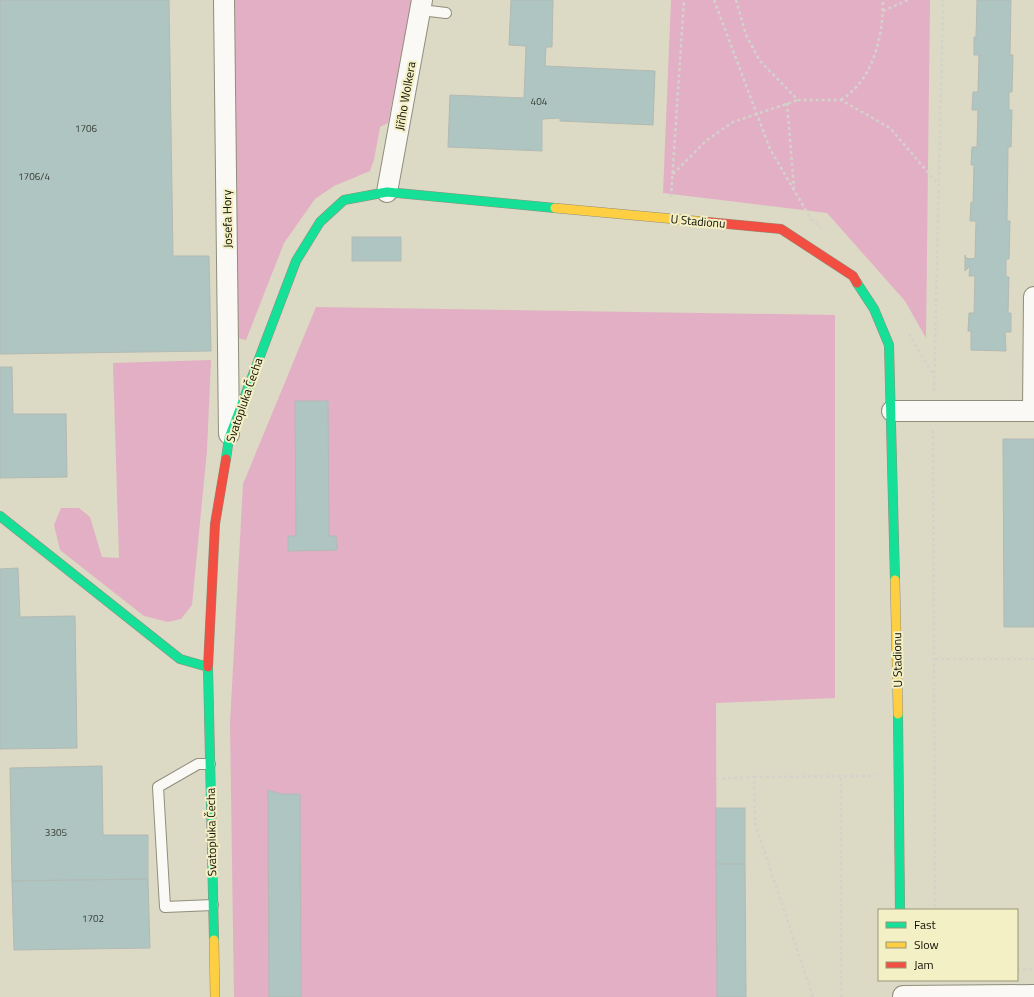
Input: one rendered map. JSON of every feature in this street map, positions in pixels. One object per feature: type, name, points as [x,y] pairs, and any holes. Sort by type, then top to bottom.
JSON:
[{"type":"street","name":"Josefa Hory","points":[[224,0],[229,438]]},
{"type":"street","name":"Jiřího Wolkera","points":[[387,192],[421,5]]},
{"type":"street","name":"Svatopluka Čecha","points":[[215,997],[208,667],[215,524],[229,438],[296,262],[320,222],[344,200],[387,192]]},
{"type":"street","name":"U Stadionu","points":[[387,192],[782,229],[853,276],[874,309],[888,345],[892,410],[898,725],[896,775],[900,909]]},
{"type":"street","points":[[892,410],[933,412],[1033,411],[1034,296]]},
{"type":"street","points":[[0,516],[180,659],[208,667]]},
{"type":"street","points":[[902,991],[1034,995]]},
{"type":"lane","points":[[421,5],[446,12]]},
{"type":"lane","points":[[210,764],[198,764],[158,787],[165,907],[213,905]]},
{"type":"path","points":[[670,219],[684,0]]},
{"type":"path","points":[[714,0],[770,148],[811,219],[827,232]]},
{"type":"path","points":[[736,0],[746,35],[760,61],[798,100]]},
{"type":"path","points":[[841,100],[853,92],[866,74],[881,37],[883,0]]},
{"type":"path","points":[[883,11],[908,0]]},
{"type":"path","points":[[935,909],[933,412],[943,0]]},
{"type":"path","points":[[673,174],[707,140],[733,122],[798,100],[841,100],[890,128],[939,185]]},
{"type":"path","points":[[787,103],[794,190]]},
{"type":"path","points":[[907,330],[934,377]]},
{"type":"path","points":[[935,659],[1034,659]]},
{"type":"path","points":[[716,779],[896,775]]},
{"type":"path","points":[[841,776],[841,997]]},
{"type":"path","points":[[754,777],[755,823],[813,997]]},
{"type":"path","points":[[1018,970],[1034,970]]},
{"type":"shaded area","points":[[234,0],[412,0],[388,123],[380,127],[374,160],[370,171],[334,186],[315,199],[284,243],[246,340],[238,338]]},
{"type":"shaded area","points":[[671,0],[930,0],[926,338],[905,301],[827,213],[663,193]]},
{"type":"shaded area","points":[[316,307],[835,315],[835,698],[716,703],[717,997],[234,997],[230,723],[243,484]]},
{"type":"shaded area","points":[[211,360],[207,450],[192,605],[181,619],[168,622],[144,616],[60,550],[54,525],[61,508],[79,508],[90,517],[102,557],[119,558],[113,363]]},
{"type":"building","points":[[0,0],[169,0],[173,256],[209,256],[211,351],[0,354]]},
{"type":"building","points":[[511,0],[553,0],[552,47],[546,47],[545,66],[655,71],[653,125],[560,121],[560,118],[542,119],[542,151],[448,147],[450,95],[524,98],[526,46],[509,45]]},
{"type":"building","points":[[977,0],[1011,0],[1010,55],[1013,55],[1012,92],[1009,92],[1009,110],[1012,110],[1011,147],[1008,147],[1007,221],[1010,221],[1009,259],[1006,259],[1006,277],[1009,277],[1008,313],[1011,313],[1011,332],[1005,332],[1006,351],[971,350],[971,331],[968,331],[969,313],[974,313],[975,276],[969,276],[970,266],[965,271],[965,255],[966,258],[975,258],[976,221],[970,221],[971,202],[973,203],[974,165],[971,165],[972,147],[977,147],[978,110],[972,110],[973,92],[978,92],[979,55],[974,55]]},
{"type":"building","points":[[352,237],[401,237],[401,261],[352,261]]},
{"type":"building","points":[[0,367],[12,367],[13,414],[66,414],[67,477],[0,478]]},
{"type":"building","points":[[295,401],[328,401],[329,536],[336,536],[337,550],[288,551],[288,536],[296,536]]},
{"type":"building","points":[[1003,439],[1034,439],[1034,627],[1004,627]]},
{"type":"building","points":[[18,568],[20,617],[75,616],[77,748],[0,749],[0,569]]},
{"type":"building","points":[[102,766],[103,835],[148,835],[148,879],[12,881],[10,768]]},
{"type":"building","points":[[268,790],[281,794],[300,794],[301,997],[269,997]]},
{"type":"building","points":[[716,808],[745,808],[745,864],[716,864]]},
{"type":"building","points":[[716,864],[745,864],[746,997],[717,997]]},
{"type":"building","points":[[148,879],[150,948],[14,950],[12,881]]},
{"type":"traffic: fast","points":[[226,459],[229,438],[296,261],[320,222],[344,200],[387,192],[555,208]]},
{"type":"traffic: fast","points":[[857,283],[874,309],[889,345],[895,580]]},
{"type":"traffic: fast","points":[[0,516],[180,659],[208,667],[214,940]]},
{"type":"traffic: fast","points":[[898,714],[900,909]]},
{"type":"traffic: slow","points":[[555,208],[707,222]]},
{"type":"traffic: slow","points":[[895,580],[898,714]]},
{"type":"traffic: slow","points":[[214,940],[215,997]]},
{"type":"traffic: jam","points":[[707,222],[781,229],[853,276],[857,283]]},
{"type":"traffic: jam","points":[[208,667],[215,524],[226,459]]}]
